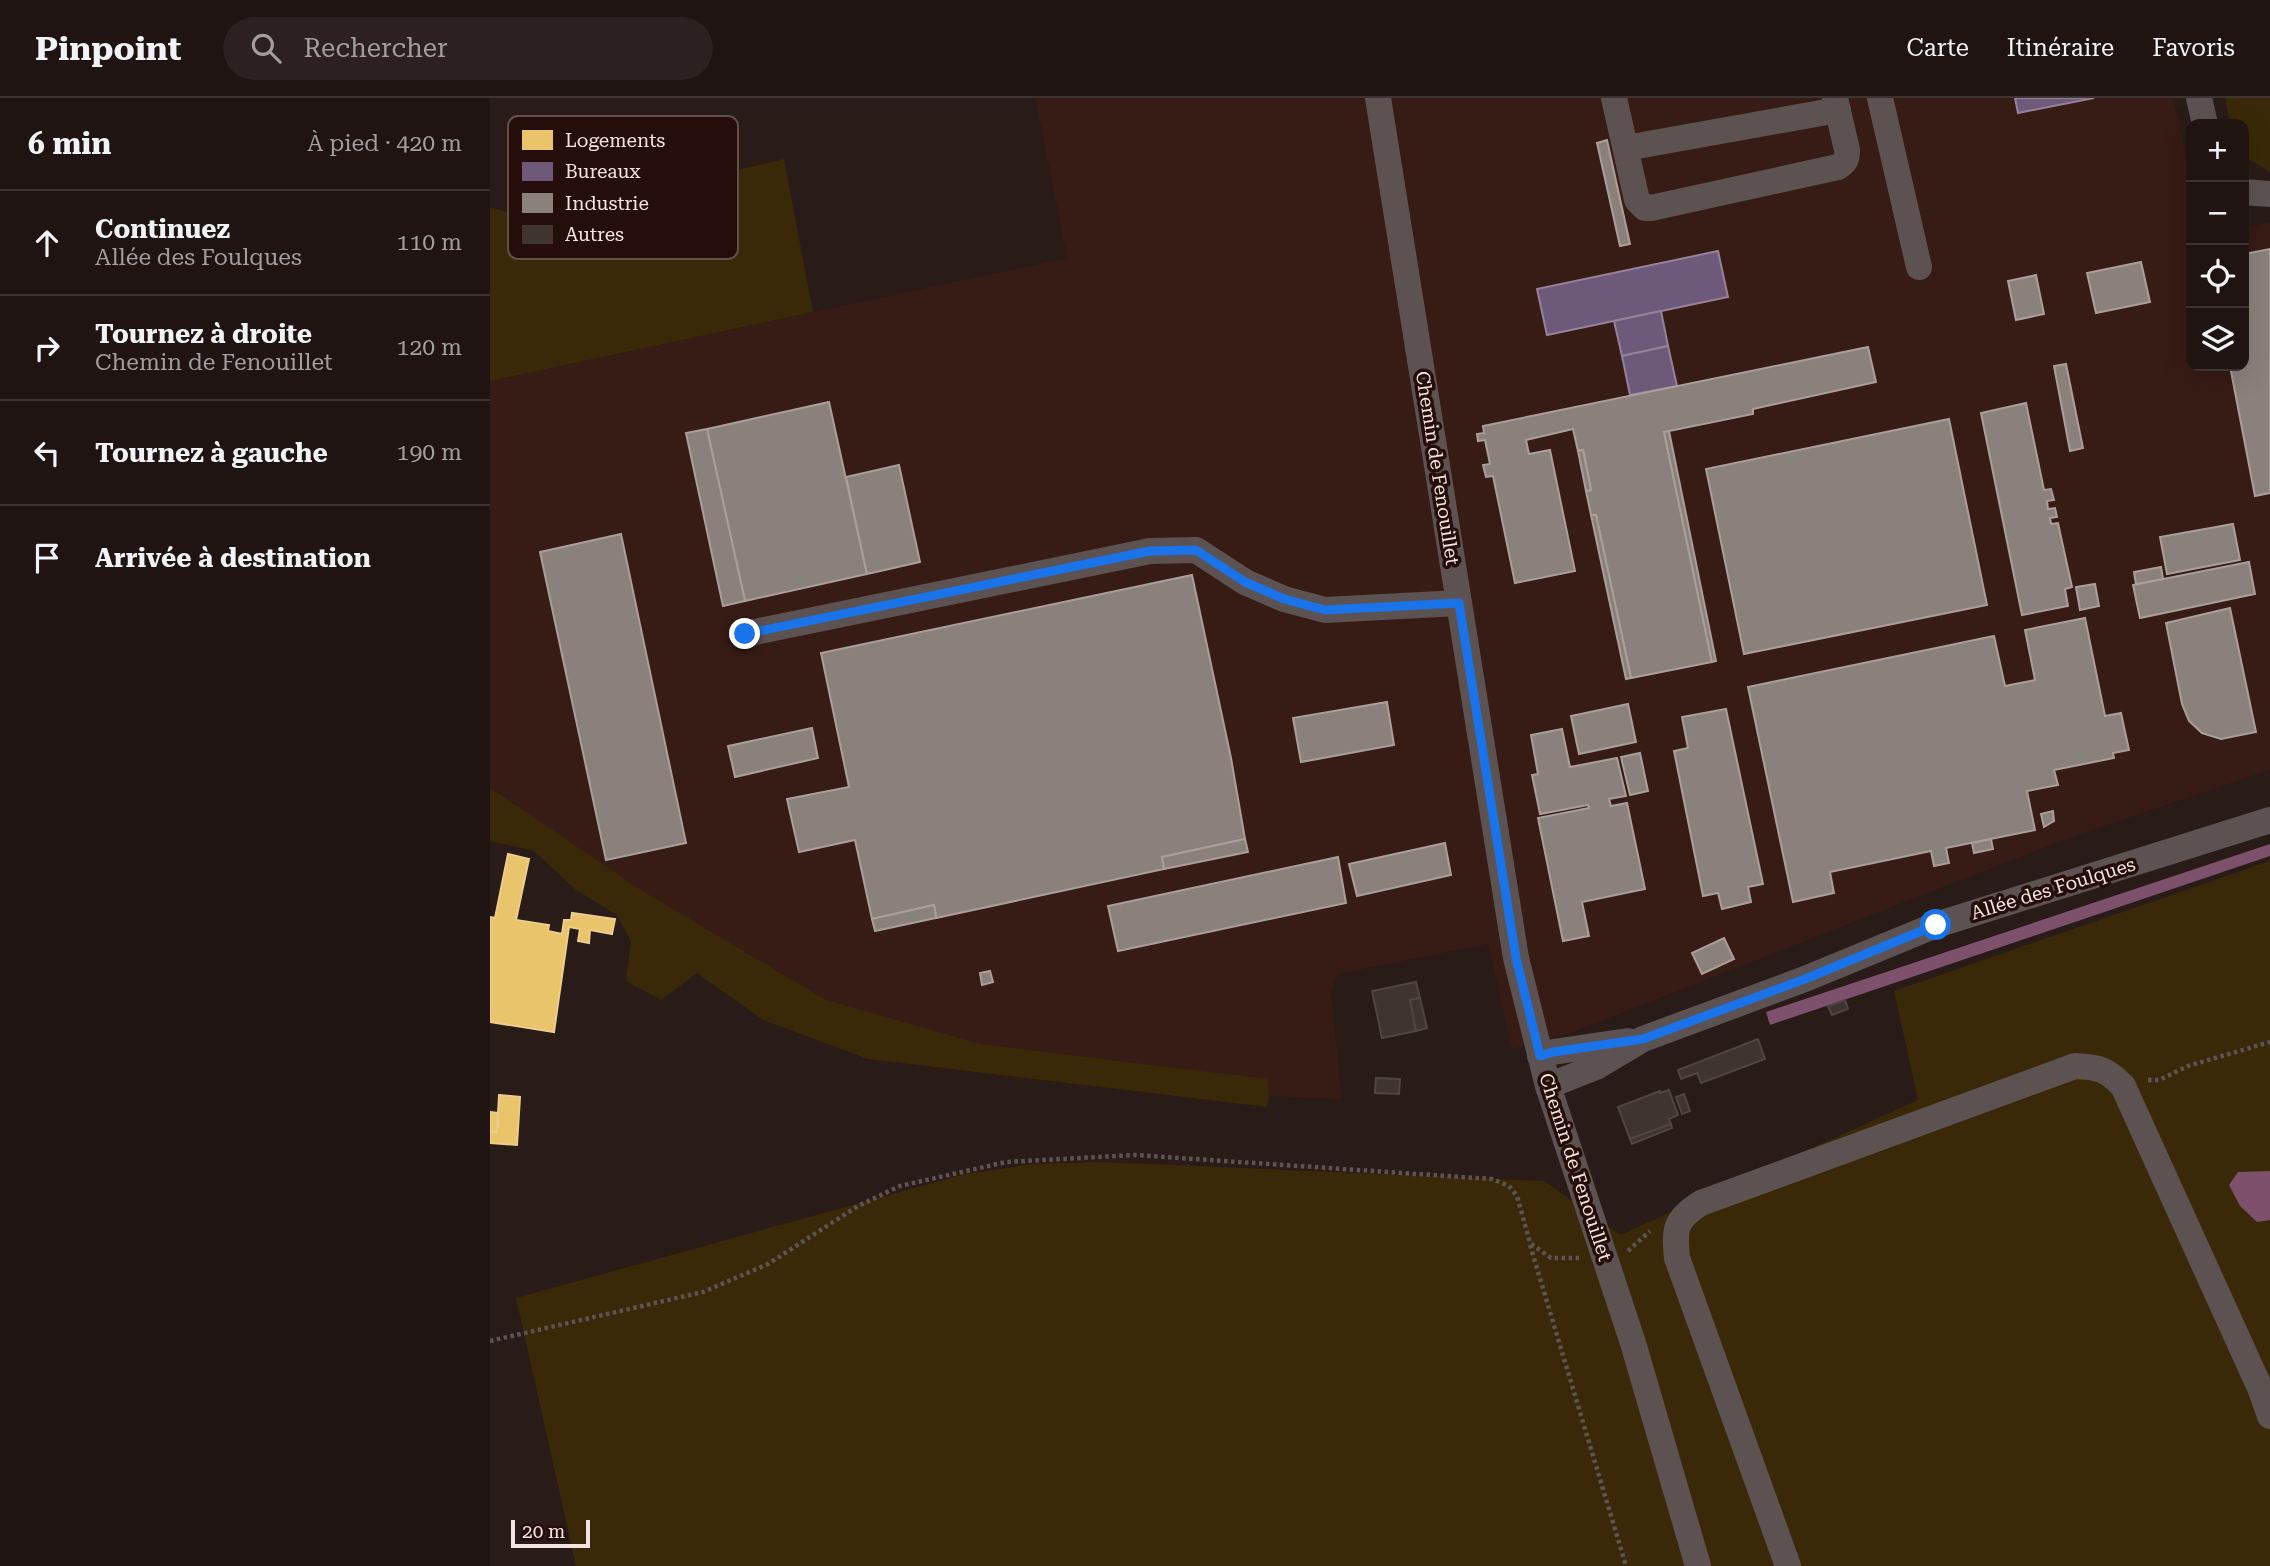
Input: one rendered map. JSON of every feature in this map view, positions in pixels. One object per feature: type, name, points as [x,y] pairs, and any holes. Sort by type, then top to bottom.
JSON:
[{"type":"street","name":"Chemin de Fenouillet","points":[[1378,98],[1516,958],[1548,1086],[1633,1343],[1698,1566]]},
{"type":"street","points":[[1614,98],[1637,200],[1645,208],[1838,167],[1847,158],[1836,104],[1626,148]]},
{"type":"street","points":[[1880,98],[1919,267]]},
{"type":"street","points":[[2199,98],[2204,119]]},
{"type":"street","points":[[2249,192],[2270,194]]},
{"type":"street","points":[[745,634],[1150,551],[1196,550],[1245,582],[1284,599],[1325,610],[1459,603]]},
{"type":"street","name":"Allée des Foulques","points":[[1548,1086],[1596,1067],[1643,1039],[1805,979],[1936,925],[2270,820]]},
{"type":"street","name":"Allée des Foulques","points":[[1540,1056],[1643,1039]]},
{"type":"street","points":[[1788,1566],[1678,1258],[1675,1234],[1685,1213],[1701,1203],[2075,1066],[2094,1066],[2109,1073],[2123,1087],[2260,1388],[2270,1416]]},
{"type":"path","points":[[490,1341],[704,1292],[768,1264],[858,1206],[900,1186],[1006,1162],[1135,1155],[1492,1179],[1509,1186],[1517,1196],[1626,1566]]},
{"type":"path","points":[[1530,1243],[1552,1258],[1587,1260]]},
{"type":"shaded area","points":[[1035,98],[2173,98],[2186,155],[2186,371],[2249,371],[2249,227],[2270,222],[2270,770],[2066,839],[1573,1032],[1512,1049],[1488,944],[1338,974],[1331,994],[1342,1099],[1196,1093],[826,1037],[490,814],[490,381],[1067,258]]},
{"type":"shaded area","points":[[2225,98],[2270,98],[2270,172],[2249,159],[2249,119],[2229,119]]},
{"type":"shaded area","points":[[784,159],[813,312],[490,381],[490,207],[508,213],[508,259],[738,259],[738,170]]},
{"type":"shaded area","points":[[490,788],[641,890],[826,1000],[980,1044],[1267,1079],[1267,1107],[868,1059],[763,1020],[697,973],[661,1000],[626,981],[631,942],[617,915],[576,890],[534,851],[490,841]]},
{"type":"shaded area","points":[[2270,844],[2270,856],[1770,1025],[1766,1012]]},
{"type":"shaded area","points":[[2270,861],[2270,1566],[576,1566],[516,1298],[965,1174],[1034,1164],[1105,1162],[1544,1181],[1620,1235],[1918,1100],[1894,991]]},
{"type":"shaded area","points":[[2270,1171],[2270,1220],[2257,1222],[2240,1206],[2229,1185],[2238,1172]]},
{"type":"building: Logements","points":[[508,854],[529,859],[516,920],[549,925],[548,931],[562,934],[564,920],[571,920],[572,913],[615,919],[612,934],[590,930],[589,943],[578,941],[580,929],[569,927],[554,1032],[490,1022],[490,917],[495,918]]},
{"type":"building: Logements","points":[[499,1095],[520,1097],[517,1145],[490,1143],[490,1131],[497,1132]]},
{"type":"building: Logements","points":[[490,1112],[498,1113],[497,1132],[490,1131]]},
{"type":"building: Bureaux","points":[[2015,98],[2094,98],[2018,113]]},
{"type":"building: Bureaux","points":[[1718,251],[1728,297],[1547,335],[1537,289]]},
{"type":"building: Bureaux","points":[[1661,311],[1668,346],[1622,356],[1614,321]]},
{"type":"building: Bureaux","points":[[1668,346],[1677,386],[1630,395],[1622,356]]},
{"type":"building: Industrie","points":[[1607,140],[1630,244],[1620,246],[1597,143]]},
{"type":"building: Industrie","points":[[2270,249],[2270,493],[2255,496],[2231,371],[2249,371],[2249,253]]},
{"type":"building: Industrie","points":[[2141,262],[2150,302],[2096,313],[2087,273]]},
{"type":"building: Industrie","points":[[2036,275],[2044,314],[2016,320],[2008,281]]},
{"type":"building: Industrie","points":[[1868,347],[1876,382],[1753,409],[1753,414],[1664,432],[1712,662],[1631,678],[1596,515],[1591,515],[1586,491],[1591,490],[1583,450],[1578,451],[1573,429],[1526,440],[1529,454],[1550,450],[1575,571],[1515,583],[1493,476],[1486,477],[1483,465],[1490,464],[1485,440],[1478,441],[1477,434],[1484,433],[1483,426]]},
{"type":"building: Industrie","points":[[2066,364],[2083,448],[2070,451],[2054,366]]},
{"type":"building: Industrie","points":[[829,402],[867,574],[745,601],[707,429]]},
{"type":"building: Industrie","points":[[2026,403],[2044,490],[2051,489],[2054,500],[2047,501],[2048,509],[2055,508],[2057,517],[2050,518],[2051,524],[2058,523],[2072,587],[2065,589],[2068,606],[2022,615],[1981,413]]},
{"type":"building: Industrie","points":[[1949,419],[1987,605],[1744,654],[1706,469]]},
{"type":"building: Industrie","points":[[707,429],[745,601],[723,606],[686,433]]},
{"type":"building: Industrie","points":[[1669,431],[1716,661],[1712,662],[1664,432]]},
{"type":"building: Industrie","points":[[1583,450],[1591,490],[1586,491],[1578,451]]},
{"type":"building: Industrie","points":[[899,465],[920,562],[867,574],[846,477]]},
{"type":"building: Industrie","points":[[1591,515],[1596,515],[1631,678],[1626,679]]},
{"type":"building: Industrie","points":[[2233,524],[2240,560],[2167,574],[2160,537]]},
{"type":"building: Industrie","points":[[621,534],[686,843],[606,860],[540,552]]},
{"type":"building: Industrie","points":[[2249,562],[2255,594],[2140,618],[2133,585]]},
{"type":"building: Industrie","points":[[2161,567],[2163,579],[2136,584],[2134,572]]},
{"type":"building: Industrie","points":[[1192,575],[1231,758],[1245,839],[1162,857],[1164,869],[936,918],[934,905],[872,919],[855,840],[799,852],[787,799],[849,787],[821,653]]},
{"type":"building: Industrie","points":[[2095,584],[2099,606],[2080,610],[2076,587]]},
{"type":"building: Industrie","points":[[2230,608],[2256,732],[2221,739],[2202,733],[2189,721],[2182,704],[2166,623]]},
{"type":"building: Industrie","points":[[2085,618],[2105,716],[2121,713],[2129,750],[2113,753],[2114,758],[2054,770],[2058,785],[2027,791],[2035,830],[1946,848],[1949,863],[1934,866],[1931,851],[1830,872],[1834,893],[1793,902],[1748,687],[1994,636],[2005,686],[2035,680],[2025,630]]},
{"type":"building: Industrie","points":[[1387,702],[1394,745],[1301,762],[1293,718]]},
{"type":"building: Industrie","points":[[1628,704],[1636,742],[1579,754],[1571,716]]},
{"type":"building: Industrie","points":[[1726,709],[1763,884],[1748,887],[1751,902],[1722,909],[1718,893],[1703,896],[1674,751],[1688,748],[1682,717]]},
{"type":"building: Industrie","points":[[812,728],[818,758],[735,777],[728,746]]},
{"type":"building: Industrie","points":[[1562,729],[1570,767],[1617,758],[1626,796],[1609,799],[1611,806],[1627,803],[1645,889],[1582,902],[1589,936],[1563,941],[1538,818],[1589,808],[1588,805],[1540,814],[1532,775],[1538,774],[1531,735]]},
{"type":"building: Industrie","points":[[1640,753],[1648,791],[1630,795],[1621,757]]},
{"type":"building: Industrie","points":[[2053,811],[2054,821],[2044,827],[2041,814]]},
{"type":"building: Industrie","points":[[1245,839],[1248,852],[1164,869],[1162,857]]},
{"type":"building: Industrie","points":[[1991,839],[1993,849],[1974,853],[1972,843]]},
{"type":"building: Industrie","points":[[1445,843],[1451,875],[1357,896],[1349,864]]},
{"type":"building: Industrie","points":[[1338,857],[1346,903],[1118,951],[1108,906]]},
{"type":"building: Industrie","points":[[934,905],[936,918],[875,931],[872,919]]},
{"type":"building: Industrie","points":[[1724,938],[1734,959],[1702,974],[1692,953]]},
{"type":"building: Industrie","points":[[990,971],[993,982],[982,985],[980,973]]},
{"type":"building: Autres","points":[[1416,982],[1420,998],[1410,1000],[1416,1031],[1382,1038],[1372,991]]},
{"type":"building: Autres","points":[[1420,998],[1427,1028],[1416,1031],[1410,1000]]},
{"type":"building: Autres","points":[[1845,1000],[1848,1009],[1832,1015],[1828,1006]]},
{"type":"building: Autres","points":[[1758,1039],[1765,1059],[1701,1083],[1697,1073],[1681,1079],[1678,1070]]},
{"type":"building: Autres","points":[[1376,1078],[1400,1079],[1399,1094],[1375,1093]]},
{"type":"building: Autres","points":[[1669,1090],[1678,1115],[1669,1119],[1671,1124],[1630,1139],[1618,1107]]},
{"type":"building: Autres","points":[[1684,1094],[1690,1111],[1682,1114],[1676,1097]]},
{"type":"building: Autres","points":[[1671,1124],[1672,1128],[1632,1144],[1630,1139]]},
{"type":"route","points":[[745,634],[1150,551],[1196,550],[1245,582],[1284,599],[1325,610],[1459,603],[1516,958],[1540,1056],[1643,1039],[1805,979],[1936,925]]}]
